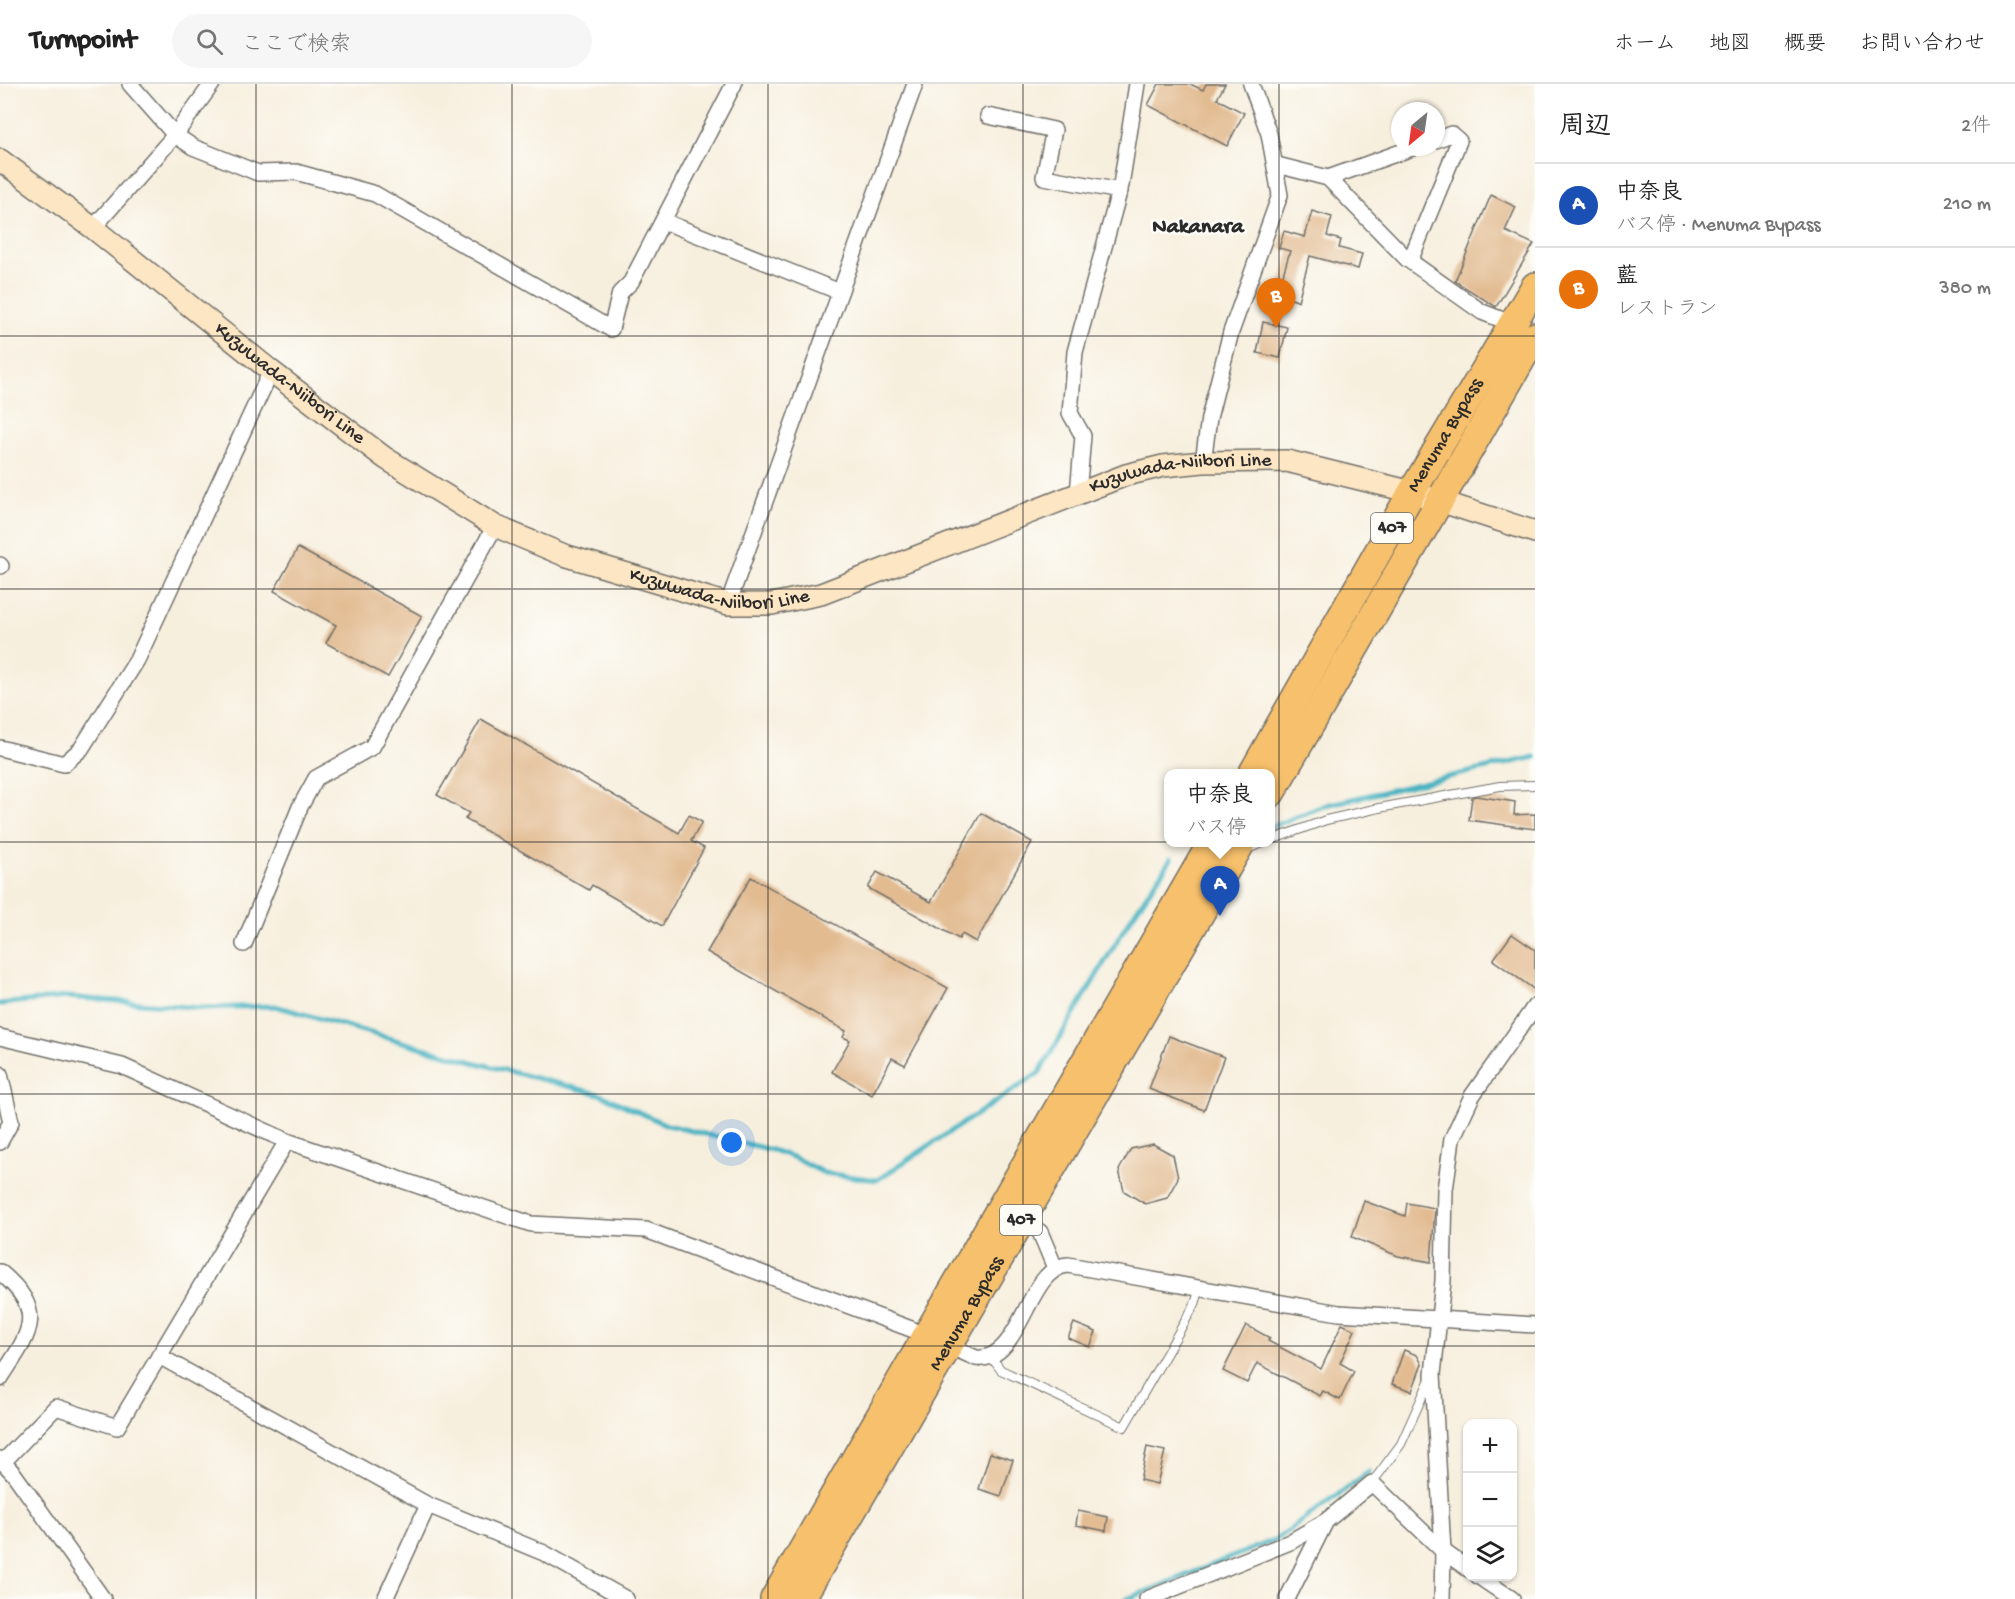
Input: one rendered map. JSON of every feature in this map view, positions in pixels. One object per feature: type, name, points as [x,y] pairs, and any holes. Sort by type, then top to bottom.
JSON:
[{"type":"highway","name":"Menuma Bypass","points":[[1275,786],[1440,503],[1524,330],[1535,286]]},
{"type":"highway","name":"Menuma Bypass","points":[[1255,769],[1412,492],[1524,330]]},
{"type":"highway","name":"Menuma Bypass","points":[[801,1599],[938,1340],[1022,1219],[1229,847]]},
{"type":"highway","name":"Menuma Bypass","points":[[774,1599],[938,1340],[1229,847]]},
{"type":"main road","name":"Kuzuwada-Niibori Line","points":[[0,160],[93,228],[271,371],[385,458],[495,526],[564,555],[728,604],[772,604],[821,594],[1126,475],[1163,466],[1203,462],[1287,461],[1412,492],[1440,503],[1535,532]]},
{"type":"street","points":[[130,84],[175,135],[193,147],[258,173],[296,172],[375,194],[612,329],[620,293],[631,282],[734,84]]},
{"type":"street","points":[[93,228],[175,135],[212,84]]},
{"type":"street","points":[[728,604],[915,84]]},
{"type":"street","points":[[1078,494],[1083,436],[1070,412],[1075,352],[1120,191],[1137,84]]},
{"type":"street","points":[[1203,462],[1209,418],[1231,332],[1280,195],[1277,165],[1251,84]]},
{"type":"street","points":[[988,116],[1054,130],[1044,177],[1120,191]]},
{"type":"street","points":[[1410,261],[1459,141],[1451,134],[1445,136]]},
{"type":"street","points":[[1328,178],[1391,156]]},
{"type":"street","points":[[1277,165],[1328,178],[1410,261],[1482,312],[1524,330]]},
{"type":"street","points":[[663,220],[840,292]]},
{"type":"street","points":[[0,748],[64,764],[81,749],[137,660],[271,371]]},
{"type":"street","points":[[244,944],[300,807],[316,778],[372,747],[495,526]]},
{"type":"street","points":[[1442,1599],[1443,1551],[1433,1374],[1439,1318],[1445,1191],[1452,1139],[1472,1096],[1535,1006]]},
{"type":"street","points":[[0,1037],[122,1066],[287,1141],[531,1224],[646,1230],[938,1340],[976,1358],[991,1357],[1020,1322],[1046,1274],[1068,1264],[1363,1316],[1439,1318],[1535,1325]]},
{"type":"street","points":[[0,1074],[11,1122],[0,1142]]},
{"type":"street","points":[[103,1599],[14,1474],[2,1461],[56,1407],[117,1427],[287,1141]]},
{"type":"street","points":[[1022,1219],[1040,1232],[1055,1268]]},
{"type":"street","points":[[0,1272],[21,1289],[30,1316],[26,1339],[0,1379]]},
{"type":"street","points":[[159,1356],[428,1505],[537,1549],[626,1599]]},
{"type":"street","points":[[1147,1599],[1290,1542],[1326,1521],[1372,1483],[1443,1551],[1463,1566]]},
{"type":"street","points":[[385,1599],[428,1505]]},
{"type":"street","points":[[1287,1599],[1326,1521]]},
{"type":"street","points":[[1485,1581],[1512,1599]]},
{"type":"lane","points":[[1275,839],[1326,820],[1379,808],[1500,786],[1535,784]]},
{"type":"lane","points":[[991,1357],[1001,1370],[1124,1427],[1195,1304],[1200,1288]]},
{"type":"lane","points":[[1372,1483],[1401,1444],[1433,1374]]},
{"type":"building","points":[[1159,84],[1190,84],[1203,90],[1206,84],[1225,84],[1217,99],[1244,113],[1227,146],[1148,105]]},
{"type":"building","points":[[1491,195],[1516,207],[1505,231],[1534,244],[1496,307],[1455,281]]},
{"type":"building","points":[[1312,211],[1332,217],[1327,236],[1341,240],[1339,248],[1362,254],[1358,269],[1310,256],[1298,301],[1277,295],[1290,251],[1279,248],[1284,231],[1305,237]]},
{"type":"building","points":[[1263,322],[1287,327],[1280,358],[1257,353]]},
{"type":"building","points":[[298,548],[422,616],[388,677],[326,643],[336,625],[274,591]]},
{"type":"building","points":[[481,719],[679,833],[689,815],[702,822],[691,841],[704,848],[662,926],[592,885],[589,890],[465,819],[469,813],[437,795]]},
{"type":"building","points":[[1472,797],[1515,802],[1514,815],[1535,814],[1535,829],[1469,820]]},
{"type":"building","points":[[981,813],[1032,842],[976,942],[962,934],[959,939],[868,888],[877,872],[931,902]]},
{"type":"building","points":[[751,877],[948,988],[905,1065],[892,1058],[872,1095],[832,1072],[850,1040],[843,1037],[846,1031],[707,952]]},
{"type":"building","points":[[1512,934],[1535,950],[1535,990],[1493,960]]},
{"type":"building","points":[[1169,1036],[1224,1057],[1204,1110],[1149,1089]]},
{"type":"building","points":[[1153,1144],[1173,1155],[1178,1178],[1167,1198],[1145,1204],[1124,1191],[1119,1170],[1131,1149]]},
{"type":"building","points":[[1364,1201],[1405,1216],[1407,1203],[1435,1208],[1431,1262],[1398,1256],[1352,1237]]},
{"type":"building","points":[[1074,1323],[1096,1332],[1090,1347],[1068,1338]]},
{"type":"building","points":[[1342,1324],[1355,1330],[1340,1363],[1354,1371],[1340,1400],[1323,1391],[1320,1396],[1257,1363],[1247,1383],[1223,1371],[1246,1325],[1270,1338],[1268,1341],[1321,1369]]},
{"type":"building","points":[[1404,1350],[1417,1355],[1422,1364],[1412,1391],[1392,1384]]},
{"type":"building","points":[[1147,1447],[1165,1451],[1157,1484],[1140,1480]]},
{"type":"building","points":[[990,1453],[1013,1460],[1001,1496],[979,1489]]},
{"type":"building","points":[[1078,1511],[1108,1517],[1106,1531],[1076,1525]]},
{"type":"waterway","points":[[1275,825],[1326,805],[1535,757]]},
{"type":"waterway","points":[[0,1004],[67,997],[201,1008],[275,1006],[473,1062],[599,1094],[667,1125],[772,1150],[795,1158],[824,1173],[877,1180],[1039,1073],[1127,924],[1171,859]]},
{"type":"waterway","points":[[1127,1599],[1277,1539],[1369,1472]]},
{"type":"place","name":"藍","points":[[1276,328]]},
{"type":"place","name":"中奈良","points":[[1220,916]]},
{"type":"district","name":"Nakanara","points":[[1198,228]]}]
